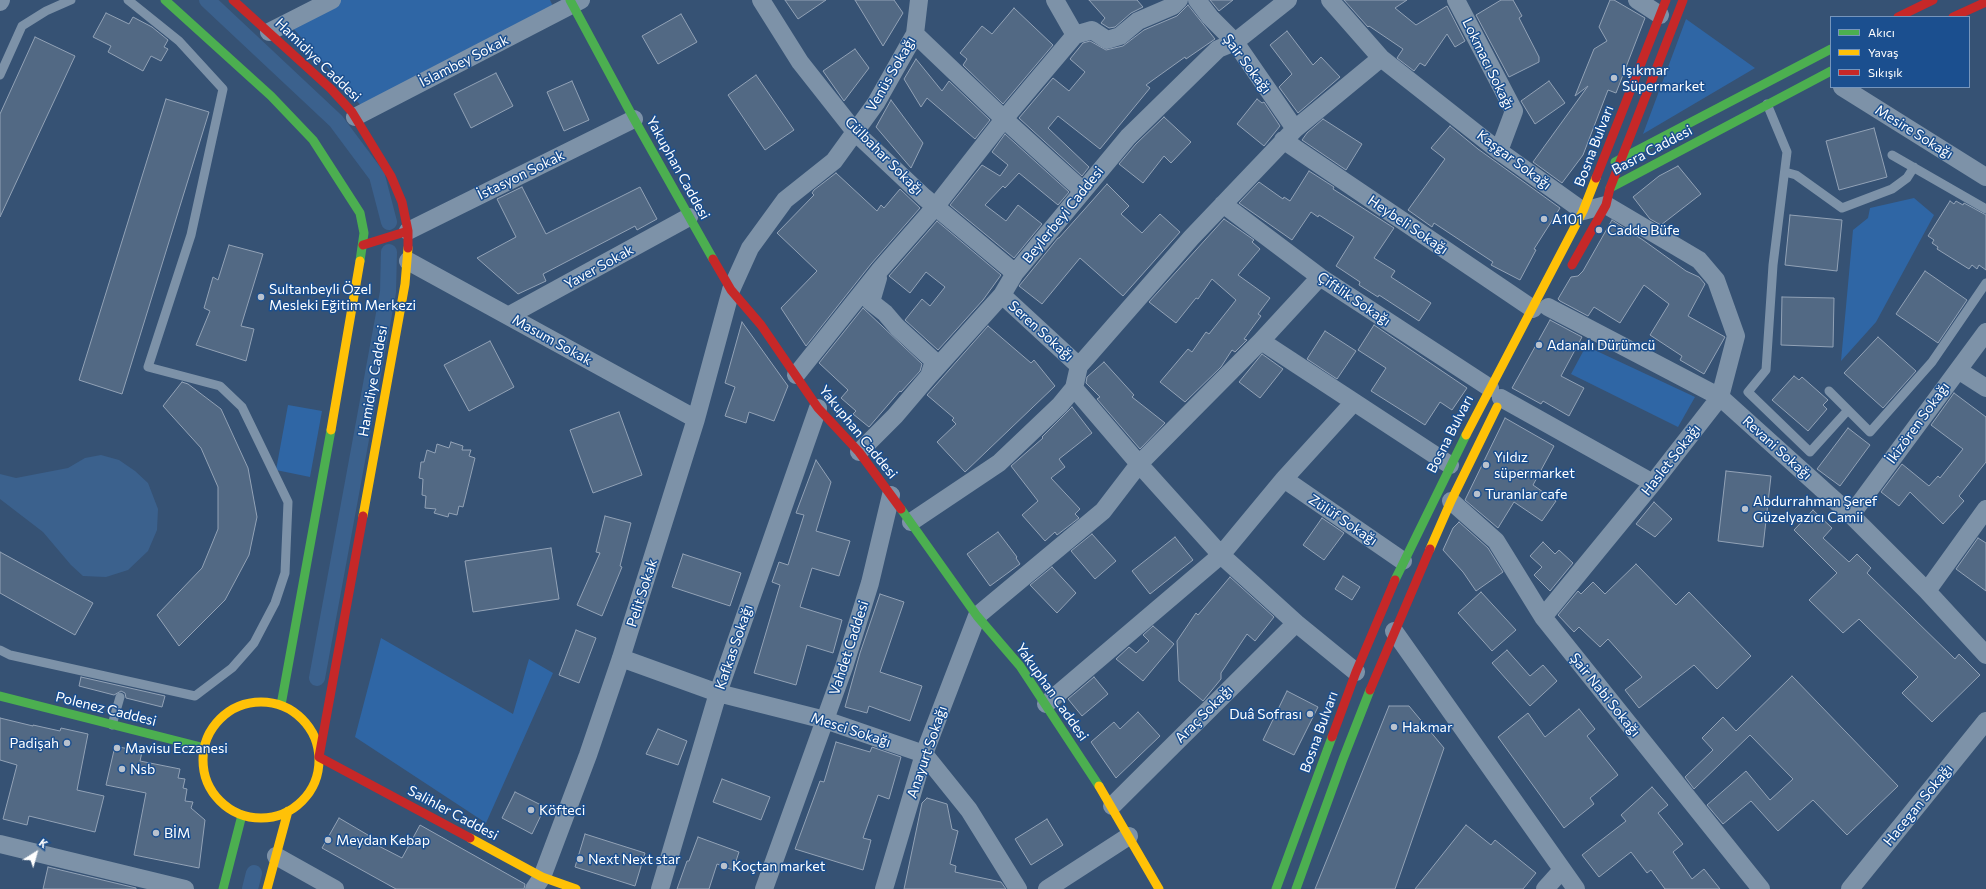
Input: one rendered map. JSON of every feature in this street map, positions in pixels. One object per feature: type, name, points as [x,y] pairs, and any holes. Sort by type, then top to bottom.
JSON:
[{"type":"street","points":[[165,0],[271,96],[313,140],[360,213],[364,233],[351,317],[281,705]]},
{"type":"street","name":"Hamidiye Caddesi","points":[[233,0],[331,89],[356,117],[391,176],[402,202],[408,231],[408,261],[405,284],[319,756]]},
{"type":"street","points":[[269,32],[332,0]]},
{"type":"street","name":"Gülbahar Sokağı","points":[[761,0],[800,62],[856,133],[924,197],[1016,273]]},
{"type":"street","name":"Venüs Sokağı","points":[[731,290],[750,248],[785,200],[834,161],[856,133],[876,103],[915,34],[919,0]]},
{"type":"street","points":[[796,375],[879,271],[936,206],[1004,119],[1076,35],[1092,30],[1107,40],[1120,36],[1138,21],[1173,6],[1179,0]]},
{"type":"street","name":"Şair Sokağı","points":[[1197,0],[1210,17],[1235,42],[1289,135]]},
{"type":"street","name":"Beylerbeyi Caddesi","points":[[859,452],[895,416],[1002,295],[1016,273],[1082,190],[1128,137],[1212,54],[1218,49],[1235,42],[1288,0]]},
{"type":"street","name":"Kaşgar Sokağı","points":[[1330,0],[1381,58],[1499,151],[1583,211]]},
{"type":"street","name":"Lokmacı Sokağı","points":[[1456,0],[1514,111],[1499,151]]},
{"type":"street","points":[[1637,0],[1663,7]]},
{"type":"street","points":[[1567,273],[1608,196],[1683,0]]},
{"type":"street","points":[[1900,16],[1933,0]]},
{"type":"street","name":"İslambey Sokak","points":[[356,117],[575,1]]},
{"type":"street","name":"Yakuphan Caddesi","points":[[575,1],[634,118],[731,290],[761,325],[818,408],[859,452],[911,522],[977,616],[1020,666],[1112,806],[1159,889]]},
{"type":"street","points":[[1057,1],[1076,35]]},
{"type":"street","points":[[1955,16],[1986,2]]},
{"type":"street","name":"Bosna Bulvarı","points":[[1296,889],[1343,759],[1394,631],[1498,393],[1544,308],[1663,7]]},
{"type":"street","points":[[915,34],[1004,119],[1082,190]]},
{"type":"street","name":"Basra Caddesi","points":[[1828,75],[1767,104],[1608,196],[1598,171],[1830,49]]},
{"type":"street","points":[[1814,57],[1828,75]]},
{"type":"street","points":[[911,522],[999,463],[1060,405],[1074,388],[1079,366],[1191,238],[1289,135],[1381,58]]},
{"type":"street","name":"Mesire Sokağı","points":[[1844,88],[1986,177]]},
{"type":"street","name":"İstasyon Sokak","points":[[408,231],[634,118]]},
{"type":"street","name":"Heybeli Sokağı","points":[[1289,135],[1544,308]]},
{"type":"street","points":[[1583,211],[1608,196]]},
{"type":"street","name":"Haslet Sokağı","points":[[1543,617],[1720,397],[1736,336],[1716,280],[1699,260],[1608,196]]},
{"type":"street","name":"Çiftlik Sokağı","points":[[1223,204],[1320,277],[1498,393],[1652,483]]},
{"type":"street","name":"Yaver Sokak","points":[[508,316],[689,217]]},
{"type":"street","points":[[363,245],[408,231]]},
{"type":"street","name":"Masum Sokak","points":[[408,261],[696,419]]},
{"type":"street","points":[[879,271],[871,302],[885,313],[897,327],[934,361],[929,376]]},
{"type":"street","points":[[977,616],[1102,511],[1139,464],[1260,341],[1320,277]]},
{"type":"street","name":"Pelit Sokak","points":[[538,883],[588,754],[621,658],[696,419],[731,290]]},
{"type":"street","name":"Seren Sokağı","points":[[1002,295],[1079,366]]},
{"type":"street","name":"Revani Sokağı","points":[[1544,308],[1720,397],[1851,515],[1927,591],[1986,655]]},
{"type":"street","name":"İkizören Sokağı","points":[[1851,515],[1986,332]]},
{"type":"street","points":[[1260,341],[1450,464]]},
{"type":"street","points":[[1958,370],[1986,388]]},
{"type":"street","points":[[1074,388],[1139,464],[1221,555],[1296,623],[1356,672]]},
{"type":"street","name":"Bosna Bulvarı","points":[[1276,889],[1356,672],[1403,561],[1450,464],[1498,393]]},
{"type":"street","points":[[1046,704],[1221,555],[1284,480],[1354,402]]},
{"type":"street","name":"Kafkas Sokağı","points":[[660,889],[718,693],[818,408]]},
{"type":"street","name":"Zülüf Sokağı","points":[[1284,480],[1403,561]]},
{"type":"street","name":"Vahdet Caddesi","points":[[764,889],[844,667],[870,583],[891,495]]},
{"type":"street","name":"Şair Nabi Sokağı","points":[[1451,501],[1496,541],[1543,617],[1761,889]]},
{"type":"street","points":[[1927,591],[1986,509]]},
{"type":"street","name":"Anayurt Sokağı","points":[[884,889],[924,754],[977,616]]},
{"type":"street","name":"Araç Sokağı","points":[[1112,806],[1296,623]]},
{"type":"street","points":[[1394,631],[1576,889]]},
{"type":"street","name":"Mesci Sokağı","points":[[621,658],[718,693],[825,720],[924,754]]},
{"type":"street","name":"Polenez Caddesi","points":[[0,696],[205,748]]},
{"type":"street","points":[[264,702],[281,705],[296,713],[308,725],[316,740],[319,756],[318,776],[309,793],[296,807],[278,816],[259,818],[242,815],[228,807],[213,791],[207,781],[204,765],[205,748],[210,732],[233,710],[248,704],[264,702]]},
{"type":"street","name":"Hacegan Sokağı","points":[[1850,889],[1986,720]]},
{"type":"street","points":[[924,754],[969,810],[1018,889]]},
{"type":"street","name":"Salihler Caddesi","points":[[319,756],[538,883],[576,889]]},
{"type":"street","points":[[267,889],[288,811]]},
{"type":"street","points":[[224,889],[242,815]]},
{"type":"street","points":[[1047,889],[1130,836]]},
{"type":"street","points":[[0,844],[185,889]]},
{"type":"street","points":[[276,856],[335,889]]},
{"type":"street","points":[[1545,889],[1562,870]]},
{"type":"lane","points":[[0,75],[22,26],[46,11],[71,0]]},
{"type":"lane","points":[[0,650],[10,655],[124,682],[195,696],[237,663],[254,643],[275,603],[285,573],[288,502],[242,407],[220,386],[148,368],[191,235],[223,89],[179,41],[128,0]]},
{"type":"lane","points":[[1767,104],[1787,152],[1773,264],[1766,370],[1748,392],[1810,452],[1848,410]]},
{"type":"lane","points":[[1892,155],[1986,210]]},
{"type":"lane","points":[[1785,172],[1796,175],[1842,208],[1892,189],[1907,178],[1914,168]]},
{"type":"lane","points":[[1829,391],[1870,432],[1932,362],[1986,283]]},
{"type":"lane","points":[[112,725],[120,697]]},
{"type":"shaded area","points":[[339,0],[550,0],[555,11],[364,109],[291,26]]},
{"type":"shaded area","points":[[1686,19],[1755,68],[1643,134]]},
{"type":"shaded area","points":[[1914,198],[1934,215],[1876,322],[1841,361],[1853,230],[1868,218],[1870,208]]},
{"type":"shaded area","points":[[1586,346],[1695,397],[1678,427],[1571,374]]},
{"type":"shaded area","points":[[288,405],[322,411],[310,477],[276,470]]},
{"type":"shaded area","points":[[101,455],[119,460],[135,471],[148,483],[158,509],[157,530],[148,551],[128,570],[106,577],[83,576],[71,565],[43,532],[0,499],[0,474],[16,478],[68,468],[85,458]]},
{"type":"shaded area","points":[[381,638],[513,714],[529,659],[553,673],[486,823],[355,737]]},
{"type":"building","points":[[785,0],[826,0],[798,19]]},
{"type":"building","points":[[855,0],[894,0],[903,13],[883,46]]},
{"type":"building","points":[[1089,0],[1137,0],[1143,7],[1131,13],[1115,27],[1109,28],[1101,23],[1105,18]]},
{"type":"building","points":[[1210,0],[1233,0],[1219,11]]},
{"type":"building","points":[[1344,0],[1407,0],[1395,8],[1416,25],[1447,6],[1465,41],[1455,47],[1447,34],[1425,66],[1420,63],[1414,71],[1397,58],[1403,49],[1369,26],[1368,27]]},
{"type":"building","points":[[1501,0],[1513,0],[1522,16],[1519,18],[1539,57],[1539,62],[1509,77],[1476,15]]},
{"type":"building","points":[[1610,0],[1614,0],[1645,18],[1616,93],[1608,90],[1583,155],[1562,183],[1533,162],[1588,86],[1575,96],[1594,49],[1607,41],[1599,27]]},
{"type":"building","points":[[1188,5],[1215,39],[1186,59],[1185,57],[1146,85],[1150,88],[1100,149],[1058,116],[1048,128],[1089,167],[1082,176],[1019,118],[1053,78],[1069,91],[1085,72],[1070,59],[1083,43],[1090,41],[1106,50],[1123,46],[1144,30],[1177,16]]},
{"type":"building","points":[[1014,8],[1053,45],[1003,104],[963,65],[967,59],[960,53],[982,26],[992,34]]},
{"type":"building","points":[[106,13],[129,24],[133,17],[152,27],[168,40],[164,47],[168,49],[161,61],[151,56],[143,71],[108,52],[111,46],[93,37]]},
{"type":"building","points":[[681,14],[697,42],[658,64],[642,36]]},
{"type":"building","points":[[1287,31],[1313,65],[1321,57],[1340,77],[1298,113],[1279,87],[1292,74],[1270,45]]},
{"type":"building","points":[[35,37],[75,56],[0,217],[0,114]]},
{"type":"building","points":[[855,49],[869,68],[844,101],[823,71]]},
{"type":"building","points":[[916,59],[942,91],[949,81],[990,120],[975,139],[927,98],[921,107],[904,79]]},
{"type":"building","points":[[496,73],[513,106],[471,128],[454,94]]},
{"type":"building","points":[[756,75],[794,130],[765,150],[728,95]]},
{"type":"building","points":[[572,81],[589,120],[564,131],[547,92]]},
{"type":"building","points":[[1549,81],[1565,103],[1535,124],[1521,101]]},
{"type":"building","points":[[166,99],[209,112],[122,394],[79,380]]},
{"type":"building","points":[[1257,99],[1262,103],[1264,102],[1280,126],[1264,146],[1237,124]]},
{"type":"building","points":[[891,100],[923,143],[911,168],[876,127]]},
{"type":"building","points":[[1164,117],[1191,142],[1171,163],[1164,156],[1143,183],[1119,164],[1136,144]]},
{"type":"building","points":[[1323,119],[1362,144],[1346,170],[1302,140],[1307,133]]},
{"type":"building","points":[[1450,126],[1478,149],[1560,208],[1534,249],[1536,250],[1520,280],[1491,265],[1493,262],[1434,223],[1432,227],[1408,210],[1445,159],[1431,148]]},
{"type":"building","points":[[1874,128],[1887,177],[1839,190],[1826,141]]},
{"type":"building","points":[[1005,134],[1069,192],[1058,205],[1019,173],[1005,188],[1003,186],[985,205],[1006,221],[1018,205],[1042,224],[1014,258],[950,205],[982,165],[1000,176],[1008,165],[992,152]]},
{"type":"building","points":[[1678,166],[1701,194],[1661,225],[1650,219],[1633,197],[1659,176]]},
{"type":"building","points":[[1309,171],[1334,187],[1333,189],[1394,228],[1374,258],[1395,271],[1391,277],[1431,303],[1419,321],[1379,295],[1378,297],[1359,285],[1360,282],[1336,266],[1354,237],[1319,215],[1318,217],[1311,212],[1292,240],[1239,203],[1259,182],[1283,199],[1284,197],[1290,201]]},
{"type":"building","points":[[836,173],[877,211],[881,205],[884,208],[900,189],[920,208],[871,264],[806,346],[781,308],[817,271],[777,233],[814,195],[812,193],[814,190]]},
{"type":"building","points":[[1107,184],[1129,206],[1121,214],[1142,233],[1160,214],[1180,232],[1123,296],[1080,258],[1042,304],[1019,286],[1058,238]]},
{"type":"building","points":[[522,187],[546,234],[640,187],[657,219],[637,230],[635,226],[543,274],[546,281],[518,294],[477,258],[516,237],[497,199]]},
{"type":"building","points":[[1950,201],[1954,204],[1956,201],[1963,205],[1964,203],[1986,215],[1986,270],[1979,265],[1977,269],[1972,265],[1969,269],[1937,249],[1938,247],[1932,243],[1934,240],[1928,236]]},
{"type":"building","points":[[1790,215],[1842,220],[1837,271],[1785,265]]},
{"type":"building","points":[[1224,219],[1254,240],[1252,242],[1260,249],[1238,275],[1270,298],[1258,314],[1261,316],[1244,339],[1247,340],[1235,352],[1232,350],[1221,367],[1185,402],[1160,382],[1188,349],[1192,352],[1206,332],[1209,334],[1236,300],[1212,279],[1198,299],[1196,298],[1176,323],[1149,302]]},
{"type":"building","points":[[1612,220],[1686,271],[1699,277],[1705,284],[1688,316],[1725,337],[1704,374],[1680,360],[1682,356],[1650,335],[1669,304],[1644,285],[1620,323],[1594,307],[1588,316],[1558,299],[1571,277],[1578,276],[1583,271]]},
{"type":"building","points":[[937,221],[1001,275],[983,300],[938,350],[905,320],[922,299],[930,306],[945,287],[926,272],[910,293],[889,276]]},
{"type":"building","points":[[229,245],[263,254],[241,326],[254,329],[246,361],[196,345],[210,311],[204,308],[213,277],[218,280]]},
{"type":"building","points":[[1925,271],[1967,300],[1938,343],[1896,314]]},
{"type":"building","points":[[1782,297],[1834,298],[1833,347],[1781,345]]},
{"type":"building","points":[[863,308],[922,364],[920,371],[901,392],[900,391],[869,427],[853,414],[856,411],[841,398],[848,390],[819,363]]},
{"type":"building","points":[[1550,320],[1582,337],[1561,376],[1584,388],[1569,416],[1543,401],[1541,404],[1512,388]]},
{"type":"building","points":[[742,322],[788,386],[774,421],[749,412],[746,423],[725,416],[735,387],[725,383]]},
{"type":"building","points":[[1374,325],[1467,388],[1452,410],[1440,402],[1425,425],[1371,391],[1386,368],[1358,350]]},
{"type":"building","points":[[988,326],[1031,363],[1034,360],[1055,386],[965,472],[937,442],[956,424],[952,420],[954,418],[927,395]]},
{"type":"building","points":[[1325,331],[1356,351],[1337,379],[1307,359]]},
{"type":"building","points":[[1878,337],[1916,371],[1883,408],[1844,373]]},
{"type":"building","points":[[490,341],[514,387],[469,411],[444,365]]},
{"type":"building","points":[[1262,354],[1283,369],[1260,398],[1239,382]]},
{"type":"building","points":[[1104,362],[1134,395],[1132,397],[1165,423],[1140,449],[1097,399],[1100,397],[1086,383],[1087,377]]},
{"type":"building","points":[[1794,376],[1799,380],[1802,377],[1828,400],[1823,405],[1827,409],[1808,431],[1772,400]]},
{"type":"building","points":[[182,382],[188,384],[221,409],[248,468],[257,517],[249,555],[225,600],[179,646],[157,615],[202,568],[218,529],[218,487],[201,448],[163,406]]},
{"type":"building","points":[[1954,393],[1986,417],[1986,462],[1959,496],[1964,501],[1943,524],[1910,492],[1899,506],[1881,492],[1902,464],[1929,486],[1938,476],[1940,478],[1963,449],[1931,425]]},
{"type":"building","points":[[1072,407],[1092,433],[1059,459],[1065,467],[1051,478],[1080,509],[1075,514],[1079,518],[1057,535],[1055,532],[1045,541],[1022,515],[1038,501],[1011,466],[1043,438],[1042,437]]},
{"type":"building","points":[[619,412],[642,475],[593,493],[570,430]]},
{"type":"building","points":[[1505,418],[1554,446],[1533,485],[1556,501],[1542,521],[1514,502],[1498,528],[1465,500]]},
{"type":"building","points":[[1848,428],[1870,445],[1840,486],[1817,469]]},
{"type":"building","points":[[451,442],[463,446],[462,450],[471,450],[469,456],[475,458],[463,507],[459,506],[457,515],[449,513],[448,517],[434,513],[436,509],[425,508],[426,496],[422,495],[423,479],[419,478],[421,462],[424,462],[427,450],[435,453],[437,444],[449,448]]},
{"type":"building","points":[[816,460],[831,482],[816,531],[850,541],[839,576],[812,568],[800,607],[842,620],[833,653],[807,645],[796,685],[754,673],[780,585],[772,582],[779,562],[788,565],[804,515],[796,513]]},
{"type":"building","name":"Abdurrahman Şeref Güzelyazıcı Camii","points":[[1726,471],[1771,476],[1763,547],[1718,541]]},
{"type":"building","points":[[1654,502],[1672,519],[1655,537],[1636,524]]},
{"type":"building","points":[[1813,510],[1832,528],[1823,538],[1849,562],[1857,554],[1871,568],[1867,573],[1955,659],[1959,654],[1980,675],[1932,722],[1902,693],[1918,677],[1859,619],[1843,633],[1809,600],[1837,573],[1794,530]]},
{"type":"building","points":[[605,516],[631,523],[620,566],[622,567],[602,616],[577,605],[600,553],[596,552]]},
{"type":"building","points":[[1322,518],[1344,533],[1324,560],[1303,545]]},
{"type":"building","points":[[1459,522],[1488,548],[1503,572],[1476,591],[1463,572],[1443,550],[1453,528]]},
{"type":"building","points":[[998,532],[1017,557],[1016,558],[1020,564],[990,586],[967,554]]},
{"type":"building","points":[[1092,534],[1116,561],[1095,579],[1071,551]]},
{"type":"building","points":[[1175,537],[1193,560],[1150,594],[1132,571]]},
{"type":"building","points":[[1978,538],[1986,543],[1986,591],[1956,569]]},
{"type":"building","points":[[1543,542],[1555,554],[1559,550],[1573,563],[1550,591],[1534,575],[1542,567],[1530,556]]},
{"type":"building","points":[[551,548],[559,599],[473,612],[465,561]]},
{"type":"building","points":[[0,552],[93,603],[75,635],[0,593]]},
{"type":"building","points":[[683,554],[741,573],[730,606],[672,587]]},
{"type":"building","points":[[1636,564],[1676,605],[1689,592],[1751,656],[1717,689],[1694,665],[1639,708],[1625,690],[1642,677],[1608,639],[1600,647],[1579,627],[1574,632],[1558,615],[1578,591],[1581,594],[1593,582],[1605,594]]},
{"type":"building","points":[[1052,567],[1076,593],[1057,613],[1030,585]]},
{"type":"building","points":[[1343,576],[1360,587],[1352,600],[1335,589]]},
{"type":"building","points":[[1230,577],[1274,617],[1255,641],[1247,634],[1221,673],[1221,679],[1203,701],[1179,681],[1177,641],[1196,613],[1198,615]]},
{"type":"building","points":[[1481,592],[1516,630],[1492,651],[1458,613]]},
{"type":"building","points":[[880,594],[904,602],[880,672],[922,686],[910,721],[869,706],[867,713],[845,707],[860,653]]},
{"type":"building","points":[[1153,626],[1174,644],[1143,681],[1116,659],[1129,647],[1136,653],[1149,641],[1143,635]]},
{"type":"building","points":[[576,630],[596,638],[579,683],[559,675]]},
{"type":"building","points":[[1507,650],[1530,676],[1543,665],[1557,681],[1530,706],[1492,663]]},
{"type":"building","points":[[1792,676],[1898,786],[1847,835],[1813,800],[1778,831],[1751,801],[1723,824],[1707,805],[1746,771],[1770,800],[1793,779],[1750,735],[1694,789],[1685,777],[1713,750],[1702,738],[1723,717],[1736,731]]},
{"type":"building","points":[[81,677],[165,696],[162,707],[126,698],[125,693],[121,691],[114,695],[79,686]]},
{"type":"building","points":[[1094,677],[1108,694],[1082,716],[1068,699]]},
{"type":"building","points":[[1287,691],[1318,707],[1294,755],[1263,740]]},
{"type":"building","points":[[1389,706],[1409,706],[1444,748],[1395,889],[1315,889]]},
{"type":"building","points":[[1579,709],[1595,729],[1587,736],[1618,775],[1590,798],[1594,804],[1564,828],[1498,737],[1528,713],[1545,737]]},
{"type":"building","points":[[1138,712],[1160,736],[1116,778],[1091,742],[1114,722],[1120,729]]},
{"type":"building","points":[[0,718],[60,731],[61,728],[88,734],[77,790],[104,796],[95,832],[29,816],[27,825],[3,819],[17,765],[0,760]]},
{"type":"building","points":[[658,729],[687,741],[678,765],[646,754]]},
{"type":"building","points":[[836,742],[870,752],[872,747],[901,757],[889,799],[878,795],[863,838],[871,840],[863,870],[795,849],[820,781],[824,782]]},
{"type":"building","points":[[115,746],[142,752],[140,761],[180,769],[178,778],[185,779],[183,788],[187,789],[185,801],[193,802],[191,808],[205,820],[199,868],[134,855],[146,793],[106,785]]},
{"type":"building","points":[[722,779],[770,797],[761,820],[713,802]]},
{"type":"building","points":[[1652,787],[1668,805],[1658,813],[1683,844],[1673,852],[1692,879],[1704,869],[1720,889],[1665,889],[1651,870],[1647,873],[1631,852],[1599,877],[1582,855],[1626,821],[1621,815]]},
{"type":"building","points":[[515,792],[545,807],[532,834],[502,818]]},
{"type":"building","points":[[927,798],[947,804],[952,829],[958,831],[950,864],[956,866],[955,872],[1001,882],[1006,889],[904,889],[922,803]]},
{"type":"building","points":[[339,818],[373,838],[371,842],[402,858],[420,825],[525,884],[524,889],[396,889],[322,848]]},
{"type":"building","points":[[1047,819],[1063,845],[1031,865],[1015,839]]},
{"type":"building","points":[[1466,825],[1491,845],[1495,840],[1536,873],[1523,889],[1415,889]]},
{"type":"building","points":[[585,834],[645,853],[635,886],[575,867]]},
{"type":"building","points":[[698,837],[739,852],[733,870],[717,864],[709,889],[677,889],[687,861],[689,861]]},
{"type":"building","points":[[48,867],[136,888],[136,889],[43,889]]},
{"type":"waterway","points":[[207,0],[336,121],[377,176],[389,222]]},
{"type":"waterway","points":[[317,678],[388,292],[389,252]]},
{"type":"waterway","points":[[250,889],[254,873]]},
{"type":"traffic: fast","points":[[165,0],[271,96],[313,140],[360,213],[364,233],[360,261]]},
{"type":"traffic: fast","points":[[570,0],[634,119],[713,259]]},
{"type":"traffic: fast","points":[[1615,162],[1830,50]]},
{"type":"traffic: fast","points":[[1610,188],[1830,72]]},
{"type":"traffic: fast","points":[[281,705],[331,430]]},
{"type":"traffic: fast","points":[[1395,580],[1466,435]]},
{"type":"traffic: fast","points":[[901,509],[977,616],[1020,666],[1099,786]]},
{"type":"traffic: fast","points":[[1296,889],[1343,759],[1370,690]]},
{"type":"traffic: fast","points":[[0,696],[205,748]]},
{"type":"traffic: fast","points":[[1276,889],[1332,737]]},
{"type":"traffic: fast","points":[[223,889],[242,815]]},
{"type":"traffic: slow","points":[[1466,435],[1583,211],[1596,178]]},
{"type":"traffic: slow","points":[[363,516],[405,284],[408,248]]},
{"type":"traffic: slow","points":[[331,430],[360,261]]},
{"type":"traffic: slow","points":[[1430,549],[1451,501],[1497,407]]},
{"type":"traffic: slow","points":[[261,702],[272,703],[283,707],[302,719],[314,738],[318,749],[319,760],[318,771],[314,782],[302,801],[283,813],[272,817],[261,818],[250,817],[239,813],[220,801],[208,782],[204,771],[203,760],[204,749],[208,738],[220,719],[239,707],[250,703],[261,702]]},
{"type":"traffic: slow","points":[[1099,786],[1159,889]]},
{"type":"traffic: slow","points":[[267,889],[288,811]]},
{"type":"traffic: slow","points":[[470,838],[542,877],[576,889]]},
{"type":"traffic: jam","points":[[233,0],[331,89],[352,112],[391,176],[402,202],[408,231],[408,248]]},
{"type":"traffic: jam","points":[[1596,178],[1666,0]]},
{"type":"traffic: jam","points":[[1572,265],[1606,205],[1610,188],[1683,0]]},
{"type":"traffic: jam","points":[[1900,16],[1933,0]]},
{"type":"traffic: jam","points":[[1955,16],[1986,2]]},
{"type":"traffic: jam","points":[[363,245],[408,231]]},
{"type":"traffic: jam","points":[[713,259],[731,290],[761,325],[818,408],[859,452],[901,509]]},
{"type":"traffic: jam","points":[[319,757],[363,516]]},
{"type":"traffic: jam","points":[[1370,690],[1430,549]]},
{"type":"traffic: jam","points":[[1332,737],[1356,672],[1395,580]]},
{"type":"traffic: jam","points":[[319,757],[470,838]]},
{"type":"place","name":"Işıkmar Süpermarket","points":[[1614,78]]},
{"type":"place","name":"A101","points":[[1544,219]]},
{"type":"place","name":"Cadde Büfe","points":[[1599,230]]},
{"type":"place","name":"Sultanbeyli Özel Mesleki Eğitim Merkezi","points":[[261,297]]},
{"type":"place","name":"Adanalı Dürümcü","points":[[1539,345]]},
{"type":"place","name":"Yıldız süpermarket","points":[[1486,465]]},
{"type":"place","name":"Turanlar cafe","points":[[1477,494]]},
{"type":"place","name":"Abdurrahman Şeref Güzelyazıcı Camii","points":[[1745,509]]},
{"type":"place","name":"Duâ Sofrası","points":[[1310,714]]},
{"type":"place","name":"Hakmar","points":[[1394,727]]},
{"type":"place","name":"Padişah","points":[[67,743]]},
{"type":"place","name":"Mavisu Eczanesi","points":[[117,748]]},
{"type":"place","name":"Nsb","points":[[122,769]]},
{"type":"place","name":"Köfteci","points":[[531,810]]},
{"type":"place","name":"BİM","points":[[156,833]]},
{"type":"place","name":"Meydan Kebap","points":[[328,840]]},
{"type":"place","name":"Next Next star","points":[[580,859]]},
{"type":"place","name":"Koçtan market","points":[[724,866]]}]
